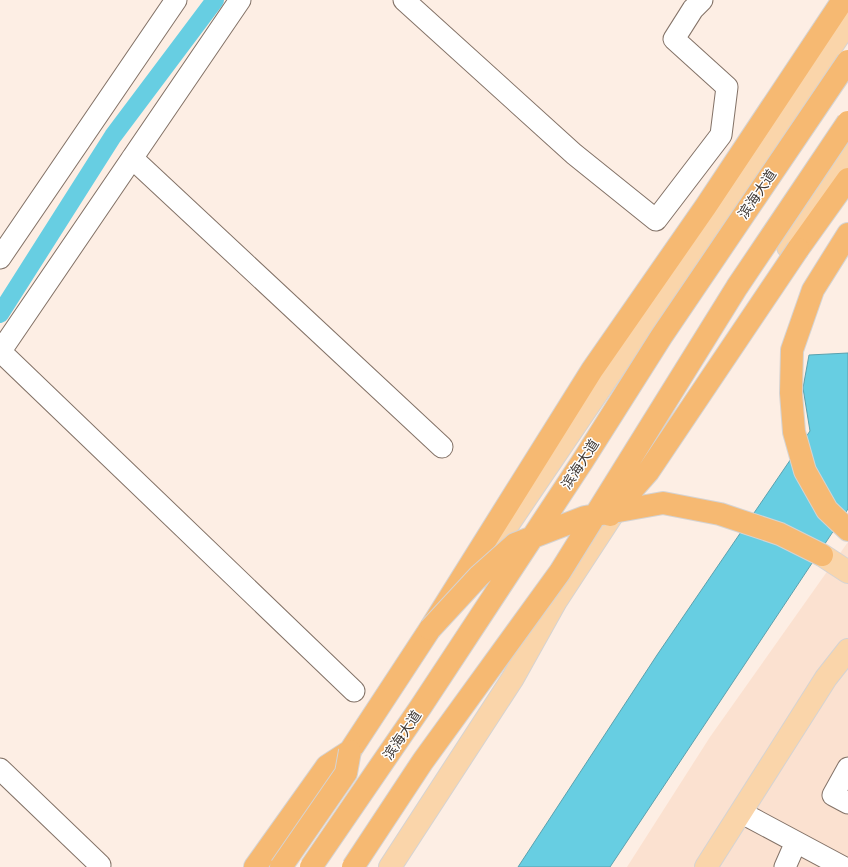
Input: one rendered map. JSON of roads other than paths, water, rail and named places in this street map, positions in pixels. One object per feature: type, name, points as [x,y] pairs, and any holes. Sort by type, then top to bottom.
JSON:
[{"type":"highway","points":[[281,867],[346,773],[350,751],[430,629],[592,370],[706,206],[843,0]]},
{"type":"highway","name":"滨海大道","points":[[311,867],[442,675],[582,462],[660,337],[848,62]]},
{"type":"highway","points":[[353,867],[423,761],[560,572],[737,287],[848,122]]},
{"type":"highway","points":[[560,572],[648,472],[798,249],[848,179]]},
{"type":"highway","points":[[848,234],[814,290],[805,312],[792,350],[791,393],[794,432],[805,471],[828,510],[848,530]]},
{"type":"highway","points":[[430,629],[479,576],[515,544],[585,517],[663,503],[720,514],[780,534],[822,555]]},
{"type":"highway","points":[[255,867],[327,766],[350,751]]},
{"type":"main road","points":[[276,867],[818,66],[840,51],[848,22]]},
{"type":"main road","points":[[818,66],[848,83]]},
{"type":"main road","points":[[390,867],[513,678],[560,594],[848,155]]},
{"type":"main road","points":[[822,555],[848,563]]},
{"type":"main road","points":[[822,555],[848,572]]},
{"type":"main road","points":[[706,867],[742,812],[841,669],[848,650]]},
{"type":"street","points":[[0,258],[176,0]]},
{"type":"street","points":[[240,0],[0,352],[354,691]]},
{"type":"street","points":[[404,0],[574,154],[656,220],[721,135],[727,87],[674,39],[693,10],[702,0]]},
{"type":"street","points":[[132,158],[442,447]]},
{"type":"street","points":[[848,768],[833,795],[848,803]]},
{"type":"street","points":[[0,769],[100,865],[98,867]]},
{"type":"street","points":[[742,812],[843,867]]},
{"type":"street","points":[[785,867],[796,842]]},
{"type":"water","points":[[848,353],[848,509],[610,867],[518,867],[657,655],[810,431],[803,388],[809,355]]},
{"type":"waterway","points":[[0,314],[113,136],[215,0]]}]
